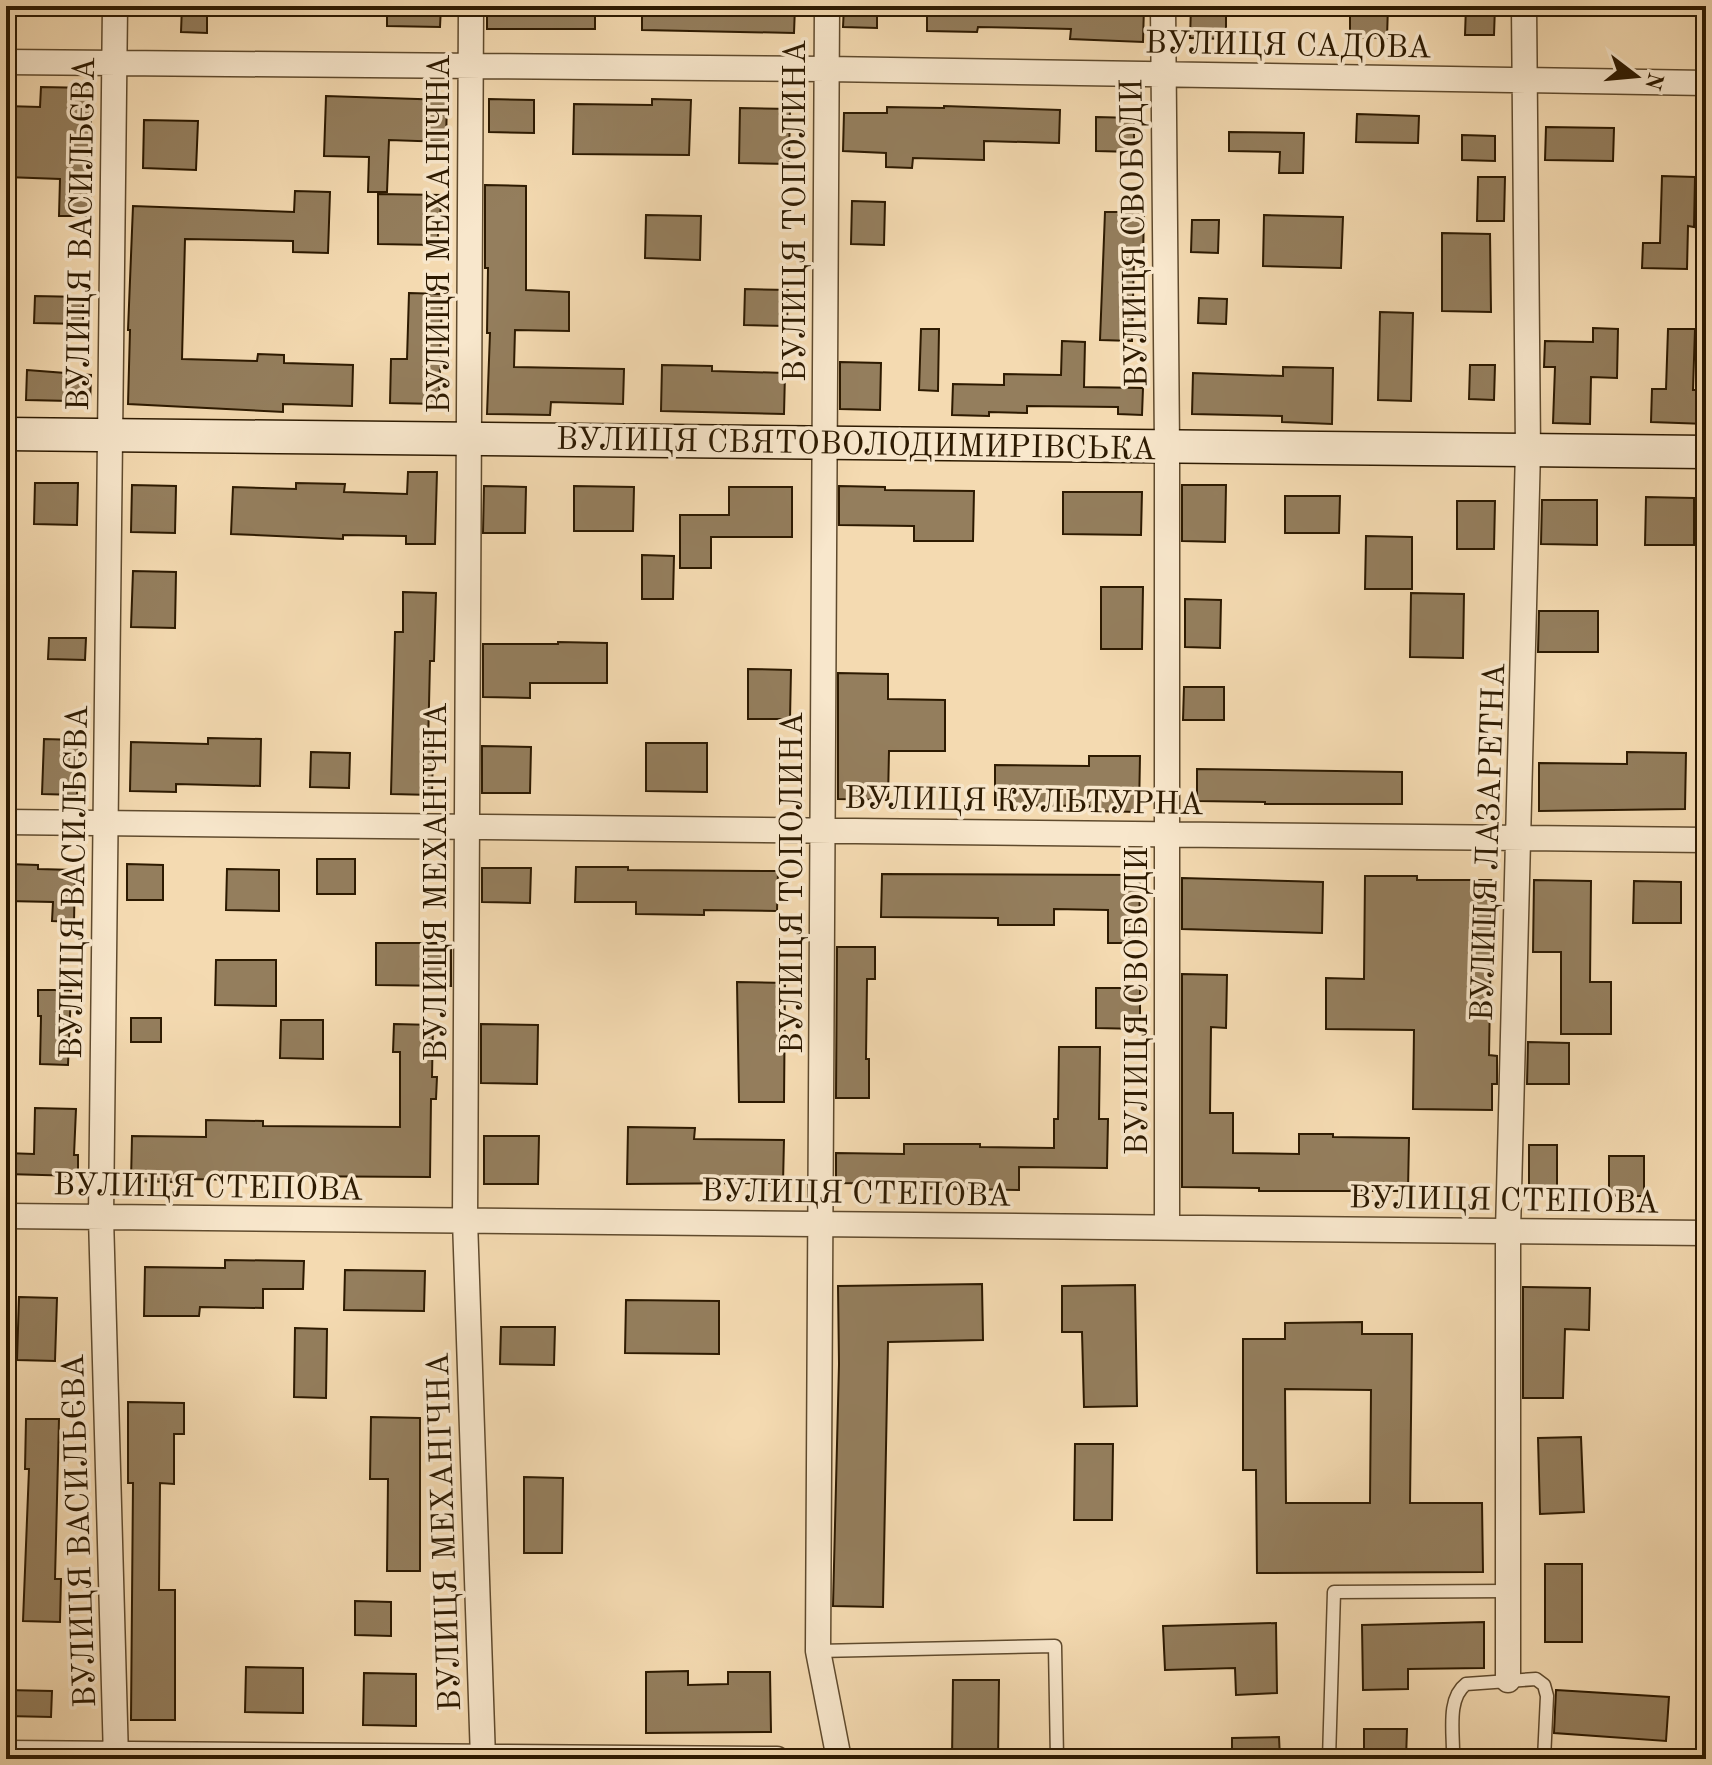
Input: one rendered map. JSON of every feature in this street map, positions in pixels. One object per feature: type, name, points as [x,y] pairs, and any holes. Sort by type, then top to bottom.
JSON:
[{"type":"street","name":"ВУЛИЦЯ ВАСИЛЬЄВА","points":[[115,6],[101,1217],[116,1757]]},
{"type":"street","name":"ВУЛИЦЯ МЕХАНІЧНА","points":[[471,6],[465,1220],[483,1758]]},
{"type":"street","name":"ВУЛИЦЯ ТОПОЛИНА","points":[[827,6],[818,1651],[839,1759]]},
{"type":"street","name":"ВУЛИЦЯ СВОБОДИ","points":[[1163,6],[1167,446],[1167,1227]]},
{"type":"street","name":"ВУЛИЦЯ ЛАЗАРЕТНА","points":[[1508,1680],[1508,1231],[1528,450],[1524,6]]},
{"type":"street","name":"ВУЛИЦЯ САДОВА","points":[[6,62],[827,69],[1706,83]]},
{"type":"street","name":"ВУЛИЦЯ СВЯТОВОЛОДИМИРІВСЬКА","points":[[6,434],[1706,452]]},
{"type":"street","name":"ВУЛИЦЯ КУЛЬТУРНА","points":[[6,822],[1706,840]]},
{"type":"street","name":"ВУЛИЦЯ СТЕПОВА","points":[[6,1216],[1706,1233]]},
{"type":"street","points":[[6,1753],[116,1757],[777,1759]]},
{"type":"lane","points":[[1329,1759],[1334,1592],[1507,1591]]},
{"type":"lane","points":[[818,1651],[1055,1646],[1057,1759]]},
{"type":"lane","points":[[1453,1759],[1454,1701],[1458,1690],[1466,1684],[1536,1679],[1544,1685],[1547,1696],[1544,1759]]},
{"type":"building","points":[[182,6],[207,6],[207,33],[181,32]]},
{"type":"building","points":[[387,6],[441,6],[440,27],[387,26]]},
{"type":"building","points":[[487,6],[595,6],[595,29],[487,29]]},
{"type":"building","points":[[642,6],[795,6],[794,33],[642,30]]},
{"type":"building","points":[[844,6],[877,6],[877,28],[843,27]]},
{"type":"building","points":[[927,6],[1144,6],[1143,42],[1070,39],[1071,29],[978,27],[977,32],[927,31]]},
{"type":"building","points":[[1191,6],[1226,6],[1226,39],[1190,38]]},
{"type":"building","points":[[1350,6],[1388,6],[1387,38],[1350,37]]},
{"type":"building","points":[[1466,6],[1495,6],[1494,35],[1465,35]]},
{"type":"building","points":[[41,87],[91,88],[91,216],[59,216],[60,179],[6,177],[6,106],[40,107]]},
{"type":"building","points":[[326,96],[447,100],[446,142],[389,140],[387,192],[368,192],[369,157],[324,156]]},
{"type":"building","points":[[489,99],[534,100],[534,133],[489,132]]},
{"type":"building","points":[[652,99],[691,100],[689,155],[573,154],[574,104],[652,105]]},
{"type":"building","points":[[887,107],[1060,110],[1059,143],[984,141],[984,160],[913,158],[912,168],[886,167],[886,153],[843,151],[844,113],[887,113]]},
{"type":"building","points":[[740,108],[790,109],[789,164],[739,163]]},
{"type":"building","points":[[1357,114],[1419,116],[1418,143],[1356,142]]},
{"type":"building","points":[[1096,117],[1134,118],[1134,152],[1096,151]]},
{"type":"building","points":[[144,120],[198,121],[196,170],[143,168]]},
{"type":"building","points":[[1546,127],[1614,128],[1613,161],[1545,160]]},
{"type":"building","points":[[1229,132],[1304,133],[1303,173],[1279,173],[1280,152],[1229,151]]},
{"type":"building","points":[[1462,135],[1495,136],[1495,161],[1462,160]]},
{"type":"building","points":[[1662,176],[1695,177],[1694,227],[1688,226],[1687,269],[1642,268],[1643,243],[1660,243]]},
{"type":"building","points":[[1478,177],[1505,177],[1504,221],[1477,221]]},
{"type":"building","points":[[485,185],[526,186],[526,290],[569,292],[569,331],[515,330],[514,367],[624,369],[623,404],[551,402],[550,415],[487,414],[490,333],[487,333]]},
{"type":"building","points":[[295,191],[330,192],[328,253],[293,252],[293,241],[185,239],[182,359],[257,361],[258,354],[284,355],[284,363],[353,365],[352,406],[283,404],[283,412],[128,404],[133,206],[294,212]]},
{"type":"building","points":[[378,194],[442,195],[437,245],[378,244]]},
{"type":"building","points":[[852,201],[885,202],[884,245],[851,244]]},
{"type":"building","points":[[1105,212],[1144,212],[1143,258],[1134,258],[1132,341],[1100,340]]},
{"type":"building","points":[[646,215],[701,216],[700,260],[645,258]]},
{"type":"building","points":[[1264,215],[1343,217],[1341,268],[1263,266]]},
{"type":"building","points":[[1192,220],[1219,220],[1218,253],[1191,252]]},
{"type":"building","points":[[1442,233],[1490,234],[1491,312],[1442,311]]},
{"type":"building","points":[[745,289],[788,290],[787,326],[744,325]]},
{"type":"building","points":[[409,293],[442,294],[439,404],[390,403],[391,359],[407,359]]},
{"type":"building","points":[[35,296],[83,297],[83,324],[34,323]]},
{"type":"building","points":[[1199,298],[1227,299],[1226,324],[1198,323]]},
{"type":"building","points":[[1380,312],[1413,313],[1411,401],[1378,400]]},
{"type":"building","points":[[1593,328],[1618,329],[1617,378],[1591,377],[1590,424],[1553,423],[1555,367],[1544,367],[1545,341],[1593,342]]},
{"type":"building","points":[[921,329],[939,329],[938,391],[919,390]]},
{"type":"building","points":[[1668,329],[1695,329],[1693,390],[1706,390],[1706,424],[1651,422],[1652,389],[1666,389]]},
{"type":"building","points":[[1062,341],[1085,342],[1084,387],[1143,388],[1142,415],[1118,414],[1118,407],[1027,406],[1027,413],[952,415],[953,384],[1004,385],[1004,374],[1061,375]]},
{"type":"building","points":[[840,362],[881,363],[880,410],[840,409]]},
{"type":"building","points":[[662,365],[712,366],[712,371],[785,373],[784,414],[661,411]]},
{"type":"building","points":[[1470,365],[1495,365],[1494,400],[1469,399]]},
{"type":"building","points":[[1283,367],[1333,368],[1332,424],[1282,422],[1282,416],[1192,414],[1193,373],[1283,376]]},
{"type":"building","points":[[27,370],[91,375],[90,406],[70,406],[70,401],[26,400]]},
{"type":"building","points":[[408,472],[437,472],[435,544],[406,544],[406,536],[343,535],[343,539],[231,534],[233,487],[296,489],[296,483],[345,484],[344,492],[407,494]]},
{"type":"building","points":[[35,483],[78,483],[77,525],[34,524]]},
{"type":"building","points":[[132,485],[176,486],[175,533],[131,532]]},
{"type":"building","points":[[1182,485],[1226,485],[1225,542],[1182,541]]},
{"type":"building","points":[[484,486],[526,487],[525,533],[483,533]]},
{"type":"building","points":[[574,486],[634,487],[633,531],[574,531]]},
{"type":"building","points":[[839,486],[974,491],[973,541],[914,541],[914,526],[839,525]]},
{"type":"building","points":[[729,487],[792,487],[792,537],[711,537],[711,568],[680,568],[680,515],[729,515]]},
{"type":"building","points":[[1063,492],[1142,492],[1141,535],[1063,534]]},
{"type":"building","points":[[1285,496],[1340,496],[1339,533],[1285,533]]},
{"type":"building","points":[[1646,497],[1694,498],[1694,545],[1645,545]]},
{"type":"building","points":[[1542,500],[1597,500],[1597,545],[1541,544]]},
{"type":"building","points":[[1457,501],[1495,501],[1494,549],[1457,549]]},
{"type":"building","points":[[1366,536],[1412,537],[1412,589],[1365,589]]},
{"type":"building","points":[[642,555],[674,556],[673,599],[642,599]]},
{"type":"building","points":[[133,571],[176,572],[175,628],[131,627]]},
{"type":"building","points":[[1101,587],[1143,587],[1142,649],[1101,649]]},
{"type":"building","points":[[403,592],[436,593],[434,661],[430,661],[428,748],[433,748],[432,795],[391,794],[395,632],[403,632]]},
{"type":"building","points":[[1411,593],[1464,594],[1463,658],[1410,657]]},
{"type":"building","points":[[1185,599],[1221,600],[1220,648],[1185,647]]},
{"type":"building","points":[[1539,611],[1598,611],[1598,652],[1538,652]]},
{"type":"building","points":[[49,638],[86,638],[85,660],[48,659]]},
{"type":"building","points":[[607,643],[607,683],[530,683],[530,698],[483,697],[483,644]]},
{"type":"building","points":[[748,669],[791,670],[790,719],[748,719]]},
{"type":"building","points":[[838,673],[888,674],[888,699],[945,700],[945,751],[889,751],[888,800],[838,799]]},
{"type":"building","points":[[1184,687],[1224,687],[1224,720],[1183,720]]},
{"type":"building","points":[[208,738],[261,739],[260,786],[176,784],[176,792],[130,791],[131,742],[208,744]]},
{"type":"building","points":[[44,739],[78,740],[77,795],[42,794]]},
{"type":"building","points":[[646,743],[707,743],[707,792],[646,791]]},
{"type":"building","points":[[482,746],[531,747],[530,793],[482,793]]},
{"type":"building","points":[[311,752],[350,753],[349,788],[310,787]]},
{"type":"building","points":[[1627,752],[1686,753],[1685,809],[1539,811],[1539,763],[1627,764]]},
{"type":"building","points":[[1089,756],[1140,756],[1139,812],[1089,811],[1089,806],[995,805],[995,765],[1089,766]]},
{"type":"building","points":[[1197,769],[1402,772],[1402,804],[1197,801]]},
{"type":"building","points":[[317,859],[355,859],[355,894],[317,894]]},
{"type":"building","points":[[8,864],[75,870],[74,922],[52,921],[53,902],[7,901]]},
{"type":"building","points":[[127,864],[163,865],[163,900],[127,900]]},
{"type":"building","points":[[576,867],[778,871],[777,911],[704,910],[704,915],[636,914],[636,902],[575,902]]},
{"type":"building","points":[[482,868],[531,868],[530,903],[482,902]]},
{"type":"building","points":[[227,869],[279,870],[279,911],[226,910]]},
{"type":"building","points":[[882,874],[1140,875],[1139,943],[1108,943],[1108,910],[1054,909],[1054,925],[998,925],[998,918],[881,917]]},
{"type":"building","points":[[1365,876],[1492,880],[1489,1055],[1497,1056],[1497,1084],[1492,1084],[1492,1110],[1413,1109],[1414,1030],[1326,1029],[1326,978],[1364,979]]},
{"type":"building","points":[[1182,878],[1323,882],[1322,933],[1182,929]]},
{"type":"building","points":[[1534,880],[1591,881],[1590,982],[1611,982],[1611,1034],[1561,1034],[1561,952],[1533,952]]},
{"type":"building","points":[[1634,881],[1681,882],[1681,923],[1633,923]]},
{"type":"building","points":[[376,943],[451,943],[451,986],[376,985]]},
{"type":"building","points":[[837,947],[875,947],[875,979],[867,979],[869,1098],[836,1098]]},
{"type":"building","points":[[216,960],[276,960],[276,1006],[215,1005]]},
{"type":"building","points":[[1182,974],[1227,975],[1226,1028],[1211,1027],[1210,1113],[1233,1113],[1233,1153],[1299,1154],[1299,1134],[1409,1138],[1408,1191],[1259,1191],[1259,1188],[1182,1187]]},
{"type":"building","points":[[737,982],[785,983],[784,1102],[739,1102]]},
{"type":"building","points":[[1096,988],[1140,988],[1140,1029],[1096,1028]]},
{"type":"building","points":[[38,990],[71,990],[68,1065],[40,1064]]},
{"type":"building","points":[[131,1018],[161,1018],[161,1042],[131,1042]]},
{"type":"building","points":[[281,1020],[323,1020],[323,1059],[280,1058]]},
{"type":"building","points":[[394,1024],[433,1025],[432,1077],[437,1077],[436,1099],[431,1099],[430,1177],[263,1176],[263,1180],[131,1181],[132,1136],[206,1137],[206,1120],[263,1121],[263,1126],[400,1127],[400,1052],[393,1052]]},
{"type":"building","points":[[481,1024],[538,1025],[537,1084],[481,1083]]},
{"type":"building","points":[[1528,1042],[1569,1043],[1569,1084],[1527,1084]]},
{"type":"building","points":[[1059,1047],[1100,1047],[1099,1119],[1108,1119],[1107,1168],[1019,1167],[1019,1190],[836,1183],[836,1153],[904,1154],[904,1144],[1054,1148],[1054,1119],[1058,1119]]},
{"type":"building","points":[[35,1108],[76,1109],[74,1155],[78,1155],[78,1176],[6,1174],[6,1153],[34,1154]]},
{"type":"building","points":[[628,1127],[695,1128],[694,1139],[784,1140],[783,1183],[627,1184]]},
{"type":"building","points":[[484,1136],[539,1136],[538,1184],[484,1184]]},
{"type":"building","points":[[1529,1145],[1557,1145],[1557,1188],[1529,1188]]},
{"type":"building","points":[[1609,1156],[1644,1156],[1644,1196],[1609,1196]]},
{"type":"building","points":[[225,1260],[304,1261],[303,1289],[263,1289],[263,1308],[200,1307],[199,1316],[144,1316],[145,1267],[225,1268]]},
{"type":"building","points":[[345,1270],[425,1271],[424,1311],[344,1310]]},
{"type":"building","points":[[982,1284],[983,1340],[888,1342],[883,1607],[833,1606],[838,1286]]},
{"type":"building","points":[[1135,1285],[1137,1406],[1084,1407],[1082,1332],[1062,1332],[1062,1286]]},
{"type":"building","points":[[1523,1287],[1590,1288],[1589,1330],[1565,1329],[1563,1398],[1523,1398]]},
{"type":"building","points":[[19,1297],[57,1298],[55,1361],[17,1360]]},
{"type":"building","points":[[626,1300],[719,1301],[719,1354],[625,1353]]},
{"type":"building","points":[[1362,1322],[1362,1334],[1412,1334],[1410,1503],[1482,1503],[1483,1572],[1257,1573],[1256,1470],[1243,1470],[1243,1339],[1285,1339],[1285,1323]],"holes":[[[1285,1389],[1371,1390],[1370,1503],[1286,1503]]]},
{"type":"building","points":[[501,1327],[555,1327],[554,1365],[500,1364]]},
{"type":"building","points":[[295,1328],[327,1329],[326,1398],[294,1397]]},
{"type":"building","points":[[128,1402],[184,1403],[184,1434],[174,1434],[174,1484],[160,1483],[159,1590],[175,1590],[175,1720],[131,1720],[133,1483],[128,1483]]},
{"type":"building","points":[[371,1417],[420,1418],[420,1571],[387,1571],[388,1479],[370,1479]]},
{"type":"building","points":[[26,1419],[59,1419],[55,1579],[61,1579],[60,1622],[23,1621],[29,1469],[25,1469]]},
{"type":"building","points":[[1581,1437],[1584,1512],[1540,1514],[1538,1438]]},
{"type":"building","points":[[1075,1444],[1113,1444],[1112,1520],[1074,1520]]},
{"type":"building","points":[[524,1477],[563,1478],[562,1553],[524,1553]]},
{"type":"building","points":[[1545,1564],[1582,1564],[1582,1642],[1545,1642]]},
{"type":"building","points":[[355,1601],[391,1602],[391,1636],[355,1635]]},
{"type":"building","points":[[1484,1622],[1484,1668],[1408,1669],[1408,1689],[1363,1690],[1362,1625]]},
{"type":"building","points":[[1276,1623],[1277,1693],[1236,1695],[1235,1668],[1165,1670],[1163,1626]]},
{"type":"building","points":[[246,1667],[303,1668],[303,1713],[245,1712]]},
{"type":"building","points":[[688,1671],[688,1685],[728,1684],[728,1672],[770,1672],[771,1732],[646,1733],[646,1672]]},
{"type":"building","points":[[364,1673],[416,1674],[416,1726],[363,1725]]},
{"type":"building","points":[[953,1680],[999,1680],[998,1759],[952,1759]]},
{"type":"building","points":[[6,1690],[52,1691],[51,1717],[6,1716]]},
{"type":"building","points":[[1556,1690],[1669,1697],[1666,1741],[1554,1733]]},
{"type":"building","points":[[1364,1729],[1407,1729],[1406,1759],[1364,1759]]},
{"type":"building","points":[[1279,1737],[1280,1759],[1232,1759],[1232,1738]]}]
